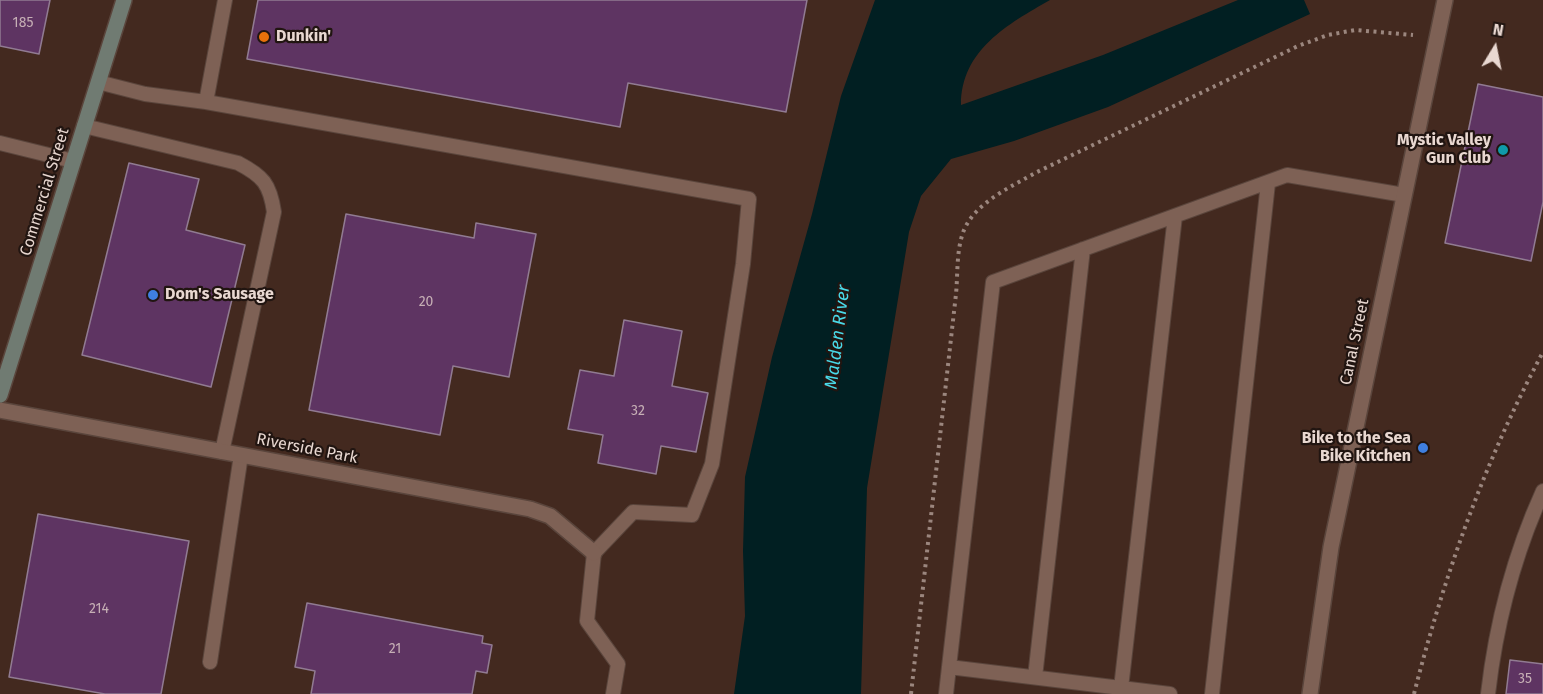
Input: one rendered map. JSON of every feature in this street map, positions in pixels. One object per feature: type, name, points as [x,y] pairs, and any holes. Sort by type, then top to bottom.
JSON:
[{"type":"main road","name":"Commercial Street","points":[[0,395],[124,0]]},
{"type":"street","name":"Canal Street","points":[[1310,694],[1330,547],[1445,0]]},
{"type":"street","name":"Riverside Park","points":[[0,410],[530,509],[550,516],[594,553]]},
{"type":"lane","points":[[206,102],[225,0]]},
{"type":"lane","points":[[98,82],[145,94],[206,102],[749,200],[743,264],[712,464],[692,515],[633,512],[594,553],[587,621],[618,664],[613,694]]},
{"type":"lane","points":[[84,126],[238,163],[257,173],[271,193],[274,212],[222,452]]},
{"type":"lane","points":[[0,142],[74,161]]},
{"type":"lane","points":[[946,694],[993,282],[1287,175],[1404,195]]},
{"type":"lane","points":[[1212,694],[1268,183]]},
{"type":"lane","points":[[1122,688],[1174,216]]},
{"type":"lane","points":[[1035,678],[1083,249]]},
{"type":"lane","points":[[210,662],[241,455]]},
{"type":"lane","points":[[1488,694],[1492,658],[1503,606],[1543,491]]},
{"type":"lane","points":[[949,667],[1170,694]]},
{"type":"path","points":[[1414,694],[1438,607],[1474,502],[1499,441],[1543,352]]},
{"type":"water","name":"Malden River","points":[[875,0],[1050,0],[1003,29],[978,54],[963,86],[961,105],[1103,55],[1238,0],[1304,0],[1310,14],[1108,107],[1014,141],[951,159],[921,196],[909,232],[867,488],[861,694],[734,694],[745,616],[743,551],[745,477],[772,357],[812,214],[841,96]]},
{"type":"building","points":[[0,0],[50,0],[39,54],[0,46]]},
{"type":"building","points":[[258,0],[807,0],[786,112],[628,83],[620,127],[247,59]]},
{"type":"building","name":"Mystic Valley Gun Club","points":[[1478,84],[1543,97],[1543,202],[1531,261],[1445,243]]},
{"type":"building","points":[[129,163],[199,179],[186,230],[245,245],[211,387],[82,355]]},
{"type":"building","points":[[346,214],[474,238],[476,223],[536,234],[509,377],[453,366],[440,435],[309,410]]},
{"type":"building","points":[[624,320],[682,331],[672,386],[708,393],[696,452],[661,446],[656,474],[598,463],[603,435],[568,429],[580,370],[614,376]]},
{"type":"building","points":[[38,514],[189,541],[161,694],[105,694],[9,677]]},
{"type":"building","points":[[307,603],[483,636],[482,643],[492,645],[487,673],[476,671],[472,694],[311,694],[315,671],[295,667]]},
{"type":"building","points":[[1510,660],[1543,664],[1543,694],[1506,694]]},
{"type":"place","name":"Dunkin'","points":[[264,37]]},
{"type":"place","name":"Mystic Valley Gun Club","points":[[1503,150]]},
{"type":"place","name":"Dom's Sausage","points":[[153,295]]},
{"type":"place","name":"Bike to the Sea Bike Kitchen","points":[[1423,448]]}]
